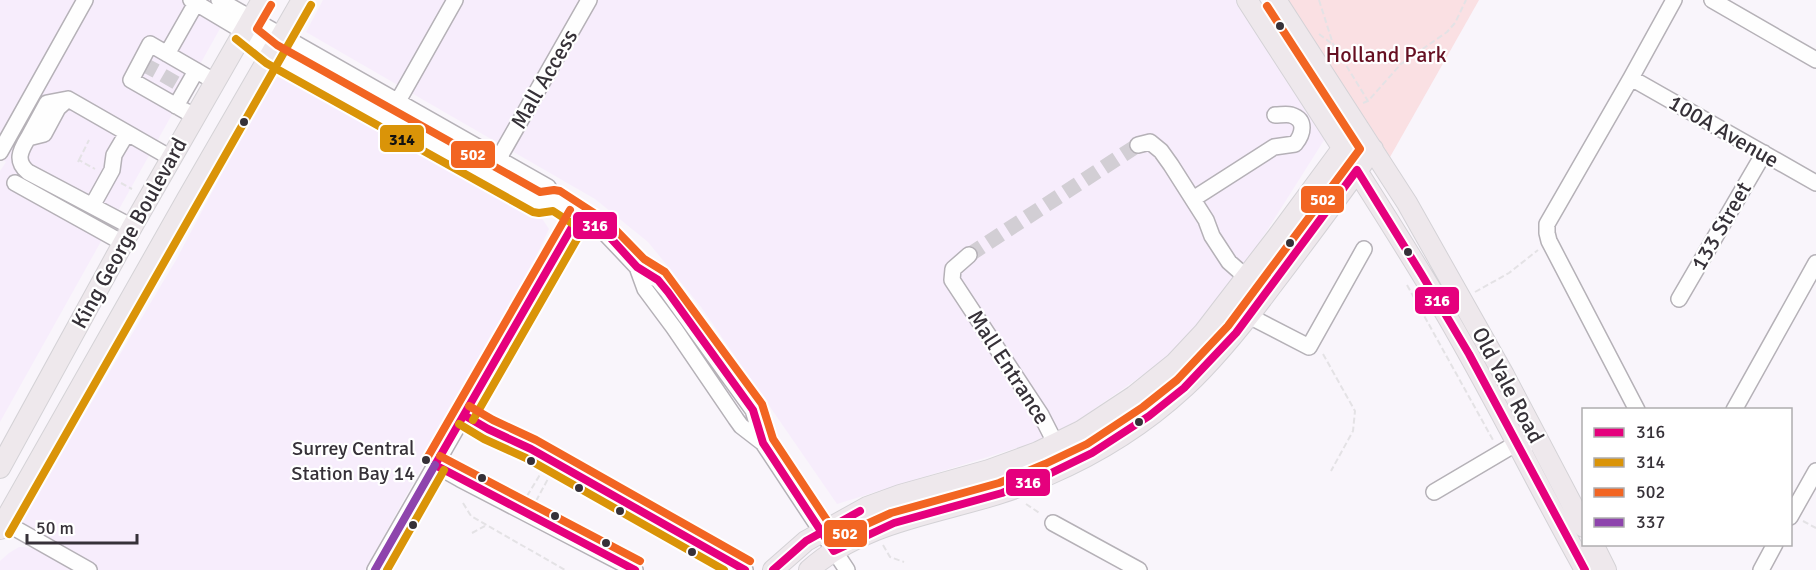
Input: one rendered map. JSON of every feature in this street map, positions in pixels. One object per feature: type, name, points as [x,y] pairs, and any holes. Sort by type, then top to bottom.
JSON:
[{"type":"main road","name":"King George Boulevard","points":[[0,468],[127,235],[262,0]]},
{"type":"main road","name":"King George Boulevard","points":[[1,520],[302,0]]},
{"type":"main road","name":"Old Yale Road","points":[[1247,0],[1357,170],[1443,310],[1483,379],[1509,448],[1582,546]]},
{"type":"main road","name":"Old Yale Road","points":[[1276,0],[1407,203],[1462,298],[1582,523]]},
{"type":"main road","points":[[773,570],[806,541],[883,500],[997,468],[1056,444],[1081,431],[1134,396],[1174,363],[1204,332],[1358,127]]},
{"type":"main road","points":[[809,570],[834,551],[894,523],[1002,493],[1067,466],[1092,453],[1149,416],[1184,388],[1217,355],[1249,316],[1373,149]]},
{"type":"main road","points":[[1217,355],[1227,325],[1237,309],[1246,277]]},
{"type":"main road","name":"Old Yale Road","points":[[1582,546],[1595,563]]},
{"type":"street","points":[[0,152],[85,0]]},
{"type":"street","points":[[219,0],[247,24],[271,54],[538,203],[555,200]]},
{"type":"street","points":[[398,101],[455,0]]},
{"type":"street","name":"Mall Access","points":[[499,158],[589,0]]},
{"type":"street","points":[[1636,408],[1549,241],[1547,224],[1674,0]]},
{"type":"street","points":[[1712,0],[1816,60]]},
{"type":"street","points":[[194,116],[176,106],[160,71],[193,1],[247,24],[282,35],[548,187],[555,200],[607,234],[637,267],[645,289],[674,327],[741,426],[763,443],[846,570]]},
{"type":"street","points":[[160,71],[196,71],[214,81]]},
{"type":"street","points":[[176,106],[196,71]]},
{"type":"street","name":"100A Avenue","points":[[1631,78],[1816,183]]},
{"type":"street","points":[[127,235],[92,206],[24,169],[19,155],[28,138],[44,134],[58,108],[69,99],[171,158]]},
{"type":"street","points":[[1193,199],[1274,147],[1295,144],[1303,132],[1299,120],[1291,115],[1275,115]]},
{"type":"street","points":[[92,206],[112,170],[114,155],[127,133]]},
{"type":"street","points":[[1138,145],[1150,142],[1161,151],[1206,220],[1220,231],[1238,257],[1246,277]]},
{"type":"street","name":"133 Street","points":[[1679,299],[1764,153]]},
{"type":"street","points":[[15,183],[127,235]]},
{"type":"street","points":[[375,570],[579,215]]},
{"type":"street","points":[[1249,316],[1309,347],[1364,249]]},
{"type":"street","name":"Mall Entrance","points":[[969,255],[952,269],[952,280],[1041,415],[1067,466]]},
{"type":"street","points":[[1735,408],[1816,263]]},
{"type":"street","points":[[464,415],[551,460],[745,570]]},
{"type":"street","points":[[1434,492],[1509,448],[1551,464]]},
{"type":"street","points":[[435,465],[635,570]]},
{"type":"street","points":[[1792,515],[1816,471]]},
{"type":"street","points":[[1,520],[89,570]]},
{"type":"street","points":[[1053,523],[1139,570]]},
{"type":"street","points":[[1761,570],[1774,546]]},
{"type":"path","points":[[1319,0],[1333,44],[1368,101],[1401,64],[1447,33],[1455,23],[1466,0]]},
{"type":"path","points":[[79,160],[89,140]]},
{"type":"path","points":[[1462,298],[1509,273],[1549,241]]},
{"type":"path","points":[[1404,279],[1509,448]]},
{"type":"path","points":[[1321,352],[1355,411],[1353,431],[1331,471]]},
{"type":"path","points":[[526,500],[541,473]]},
{"type":"path","points":[[536,501],[549,476]]},
{"type":"path","points":[[1021,500],[1053,523]]},
{"type":"path","points":[[463,502],[471,516],[566,570]]},
{"type":"path","points":[[472,532],[487,525]]},
{"type":"path","points":[[880,540],[890,557],[904,562]]},
{"type":"shaded area","points":[[0,0],[236,0],[0,422],[0,171],[6,162],[0,158]]},
{"type":"shaded area","points":[[323,0],[1239,0],[1326,137],[1244,267],[1183,347],[1074,423],[1039,441],[837,504],[701,307],[648,242],[595,199],[306,32]]},
{"type":"shaded area","points":[[286,72],[535,208],[549,229],[523,284],[365,570],[98,570],[28,531],[21,524],[23,518],[176,260],[272,79]]},
{"type":"shaded area","points":[[19,547],[38,550],[75,570],[0,570],[0,561]]},
{"type":"green space","name":"Holland Park","points":[[1288,0],[1479,0],[1390,157]]},
{"type":"tunnel","points":[[146,74],[153,61]]},
{"type":"tunnel","points":[[166,85],[173,73]]},
{"type":"tunnel","points":[[969,255],[1138,145]]},
{"type":"transit line","name":"502","points":[[271,5],[257,29],[277,45],[540,192],[560,191],[608,222],[644,259],[665,272],[762,404],[773,439],[838,537],[891,513],[999,483],[1087,444],[1143,407],[1177,380],[1228,326],[1360,149],[1267,6]]},
{"type":"transit line","name":"314","points":[[9,534],[311,5]]},
{"type":"transit line","name":"314","points":[[236,39],[266,63],[533,212],[553,211],[573,224]]},
{"type":"transit line","name":"316","points":[[435,465],[579,215],[607,234],[637,267],[658,280],[668,292],[753,410],[763,443],[834,551],[894,523],[1002,493],[1049,474],[1092,453],[1149,416],[1184,388],[1236,333],[1357,170],[1469,354],[1585,570]]},
{"type":"transit line","name":"502","points":[[426,460],[570,210]]},
{"type":"transit line","name":"314","points":[[473,420],[588,220]]},
{"type":"transit line","name":"502","points":[[469,406],[536,440],[750,561]]},
{"type":"transit line","name":"316","points":[[464,415],[531,449],[745,570]]},
{"type":"transit line","name":"314","points":[[459,424],[484,439],[526,458],[724,570]]},
{"type":"transit line","name":"502","points":[[440,456],[640,561]]},
{"type":"transit line","name":"316","points":[[435,465],[635,570]]},
{"type":"transit line","name":"337","points":[[375,570],[435,465]]},
{"type":"transit line","name":"314","points":[[387,570],[444,470]]},
{"type":"transit line","name":"316","points":[[773,570],[806,541],[860,511]]},
{"type":"place","name":"Surrey Central Station Bay 14","points":[[426,460]]}]
